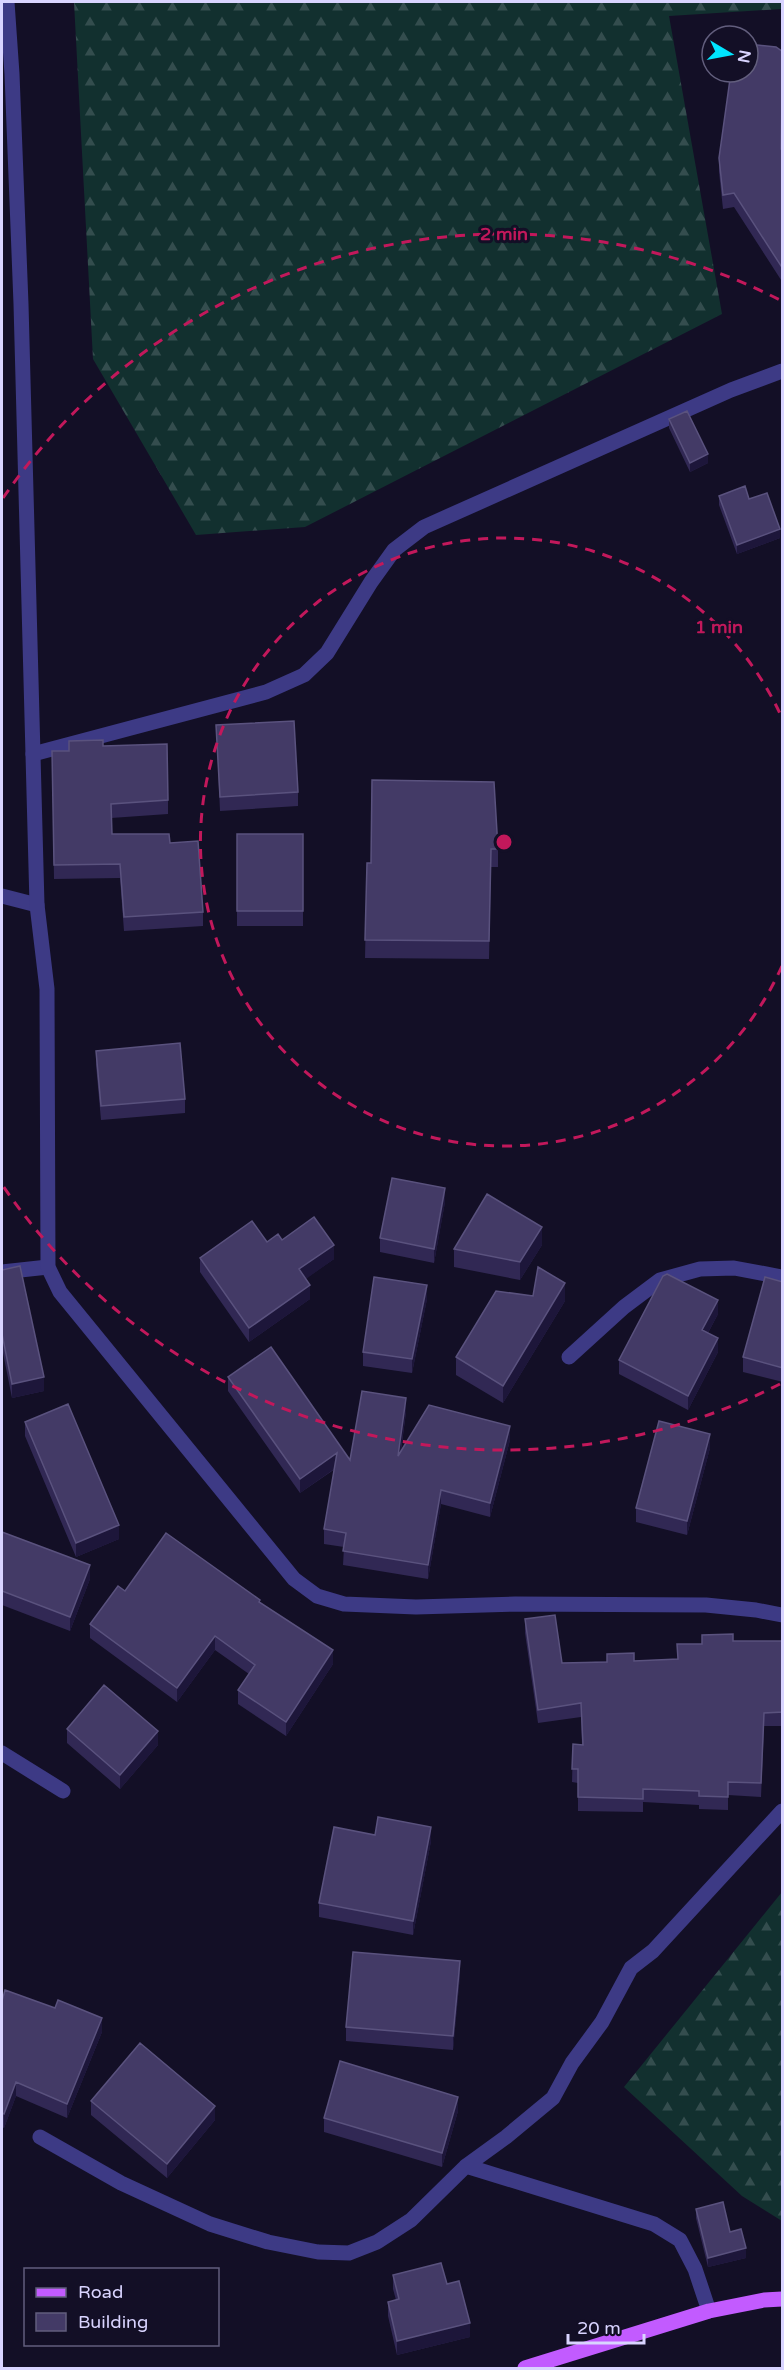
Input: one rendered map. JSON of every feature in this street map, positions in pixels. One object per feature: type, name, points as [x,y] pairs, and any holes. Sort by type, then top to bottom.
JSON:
[{"type":"main road","points":[[525,2368],[708,2311],[764,2300],[783,2299]]},
{"type":"street","points":[[8,2],[20,280],[37,905],[47,989],[48,1267],[60,1292],[294,1579],[317,1596],[344,1604],[416,1607],[646,1603],[706,1605],[783,1615]]},
{"type":"street","points":[[33,754],[266,692],[304,675],[327,653],[371,582],[394,550],[424,527],[731,390],[783,371]]},
{"type":"street","points":[[2,896],[37,905]]},
{"type":"street","points":[[2,1272],[48,1267]]},
{"type":"street","points":[[569,1357],[624,1307],[660,1280],[700,1269],[734,1268],[783,1277]]},
{"type":"street","points":[[2,1753],[63,1791]]},
{"type":"street","points":[[40,2137],[121,2183],[210,2224],[268,2242],[318,2252],[349,2253],[377,2242],[411,2220],[466,2166],[553,2098],[573,2063],[602,2022],[631,1968],[653,1951],[783,1811]]},
{"type":"street","points":[[466,2166],[654,2224],[680,2240],[695,2269],[708,2311]]},
{"type":"green space","points":[[74,2],[782,2],[782,9],[669,16],[722,314],[305,527],[196,535],[93,359]]},
{"type":"green space","points":[[782,1892],[782,2221],[742,2196],[624,2087]]},
{"type":"building","points":[[760,45],[776,47],[783,52],[781,149],[783,152],[783,269],[734,193],[723,195],[719,158],[729,84],[760,84]]},
{"type":"building","points":[[687,411],[708,454],[690,463],[669,419]]},
{"type":"building","points":[[745,486],[749,499],[767,493],[780,529],[737,545],[719,496]]},
{"type":"building","points":[[294,721],[298,792],[220,797],[216,725]]},
{"type":"building","points":[[103,740],[103,746],[167,744],[168,800],[111,804],[112,834],[169,834],[170,843],[198,841],[203,912],[124,917],[120,864],[54,865],[52,751],[69,751],[69,741]]},
{"type":"building","points":[[372,780],[494,782],[498,849],[491,849],[489,941],[365,940],[367,863],[371,863]]},
{"type":"building","points":[[237,834],[303,834],[303,911],[237,911]]},
{"type":"building","points":[[180,1043],[185,1099],[101,1106],[96,1051]]},
{"type":"building","points":[[392,1178],[445,1188],[434,1249],[380,1238]]},
{"type":"building","points":[[487,1194],[542,1227],[520,1262],[454,1249]]},
{"type":"building","points":[[314,1217],[334,1245],[299,1269],[310,1285],[249,1328],[200,1258],[252,1221],[267,1242],[278,1234],[282,1240]]},
{"type":"building","points":[[20,1266],[44,1377],[12,1384],[2,1334],[2,1270]]},
{"type":"building","points":[[538,1267],[565,1283],[503,1386],[456,1357],[496,1291],[533,1296]]},
{"type":"building","points":[[667,1274],[718,1300],[702,1330],[718,1338],[688,1396],[619,1360],[663,1276]]},
{"type":"building","points":[[374,1277],[427,1285],[412,1359],[363,1352]]},
{"type":"building","points":[[765,1277],[783,1282],[783,1368],[743,1357]]},
{"type":"building","points":[[271,1347],[350,1460],[362,1391],[406,1398],[398,1456],[429,1405],[510,1426],[490,1503],[441,1490],[428,1565],[343,1551],[346,1533],[324,1529],[337,1453],[300,1479],[228,1377]]},
{"type":"building","points":[[68,1404],[119,1525],[76,1543],[25,1422]]},
{"type":"building","points":[[659,1421],[710,1434],[687,1521],[636,1508]]},
{"type":"building","points":[[2,1532],[90,1565],[70,1617],[2,1591]]},
{"type":"building","points":[[166,1533],[260,1600],[259,1602],[333,1650],[286,1722],[238,1690],[255,1665],[215,1636],[177,1688],[90,1624],[118,1586],[125,1591]]},
{"type":"building","points":[[555,1615],[562,1663],[607,1662],[607,1654],[634,1653],[634,1661],[678,1659],[677,1644],[702,1644],[702,1635],[733,1634],[733,1641],[783,1641],[783,1712],[764,1713],[761,1783],[728,1782],[728,1797],[699,1796],[699,1791],[643,1789],[643,1799],[578,1797],[578,1769],[572,1769],[573,1744],[583,1745],[581,1703],[538,1710],[525,1619]]},
{"type":"building","points":[[104,1685],[158,1731],[120,1775],[67,1729]]},
{"type":"building","points":[[378,1817],[431,1827],[413,1921],[319,1903],[334,1827],[375,1835]]},
{"type":"building","points":[[353,1952],[460,1961],[453,2036],[346,2027]]},
{"type":"building","points":[[5,1990],[55,2008],[58,2000],[102,2018],[67,2104],[16,2082],[4,2114],[2,2113],[2,2001]]},
{"type":"building","points":[[140,2043],[215,2106],[167,2164],[91,2101]]},
{"type":"building","points":[[340,2061],[458,2097],[442,2153],[324,2118]]},
{"type":"building","points":[[723,2202],[730,2232],[741,2229],[746,2248],[708,2258],[696,2209]]},
{"type":"building","points":[[441,2263],[447,2284],[459,2281],[470,2323],[397,2341],[388,2302],[399,2299],[393,2275]]}]
